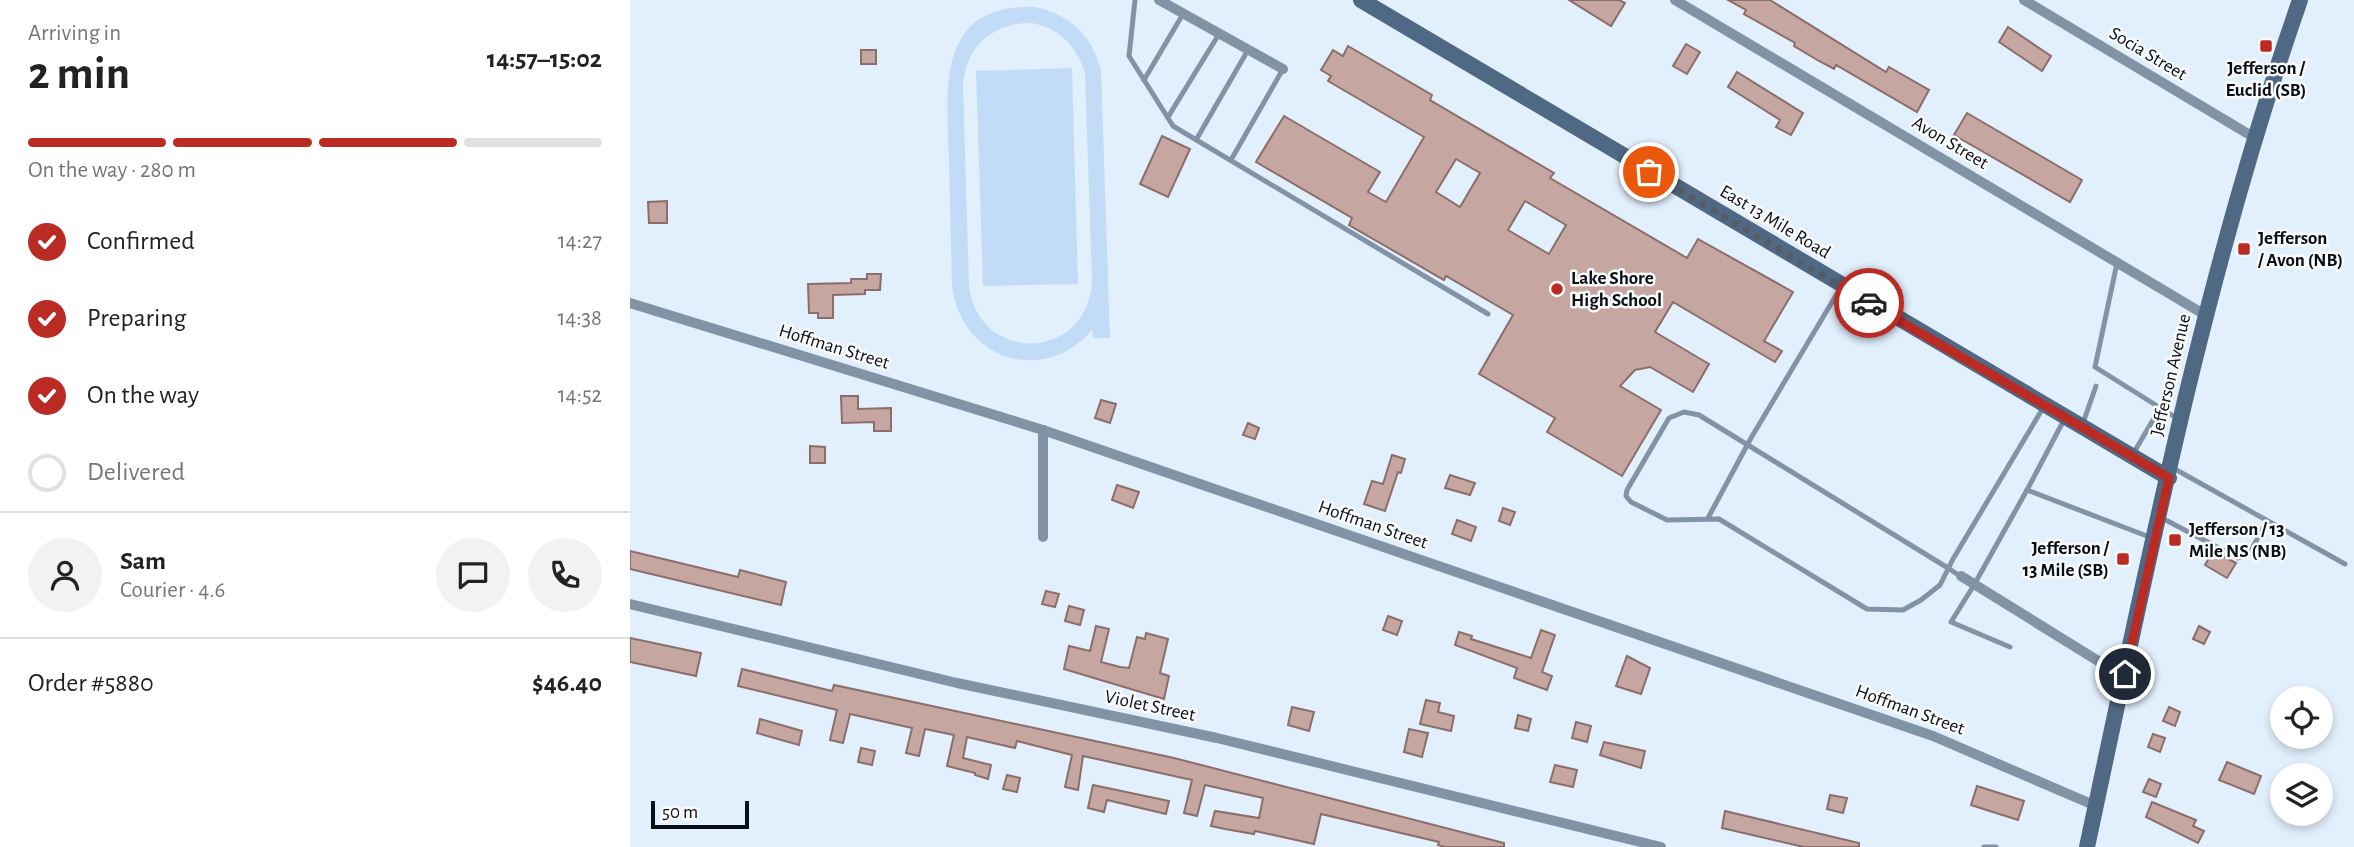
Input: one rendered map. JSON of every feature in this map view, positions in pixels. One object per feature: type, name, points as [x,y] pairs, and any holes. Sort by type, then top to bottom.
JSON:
[{"type":"main road","name":"East 13 Mile Road","points":[[1361,0],[2044,405],[2132,455],[2170,472]]},
{"type":"main road","name":"Jefferson Avenue","points":[[2087,847],[2200,334],[2207,316],[2224,241],[2300,0]]},
{"type":"street","points":[[1159,0],[1283,69]]},
{"type":"street","name":"Avon Street","points":[[1675,0],[2207,316]]},
{"type":"street","name":"Socia Street","points":[[2024,0],[2255,138]]},
{"type":"street","name":"Hoffman Street","points":[[630,303],[1043,430],[1920,732],[2096,806]]},
{"type":"street","points":[[1043,430],[1043,537]]},
{"type":"street","points":[[1961,576],[2124,677]]},
{"type":"street","name":"Violet Street","points":[[630,604],[957,683],[1226,740],[1661,847]]},
{"type":"lane","points":[[1135,0],[1129,56],[1172,126],[1488,314]]},
{"type":"lane","points":[[1144,80],[1183,14]]},
{"type":"lane","points":[[1167,117],[1219,34]]},
{"type":"lane","points":[[1196,140],[1248,50]]},
{"type":"lane","points":[[1231,160],[1283,69]]},
{"type":"lane","points":[[2117,263],[2095,367],[2181,421]]},
{"type":"lane","points":[[1708,518],[1748,444],[1841,286]]},
{"type":"lane","points":[[2082,426],[2096,386]]},
{"type":"lane","points":[[1961,576],[1948,568],[1748,444],[1699,415],[1684,412],[1669,418],[1627,490],[1626,496],[1631,502],[1667,520],[1719,519],[1867,609],[1903,610],[1940,585],[1948,568],[2044,405]]},
{"type":"lane","points":[[2132,455],[2160,408]]},
{"type":"lane","points":[[2010,647],[1951,622],[1975,585],[2065,417]]},
{"type":"lane","points":[[2170,472],[2345,564]]},
{"type":"lane","points":[[2027,490],[2155,539]]},
{"type":"lane","points":[[2160,517],[2238,558],[2249,554],[2267,521]]},
{"type":"lane","points":[[1984,847],[1996,847]]},
{"type":"shaded area","points":[[1035,7],[1068,21],[1092,46],[1101,70],[1110,338],[1093,338],[1092,330],[1072,347],[1051,357],[1028,360],[1007,357],[987,347],[970,331],[958,311],[952,285],[947,108],[953,57],[963,36],[979,20],[1002,10]],"holes":[[[1032,23],[1066,40],[1082,63],[1085,73],[1092,281],[1086,308],[1072,327],[1054,339],[1032,343],[1011,340],[991,330],[977,311],[969,285],[963,86],[969,60],[984,40],[994,32],[1018,24]]]},
{"type":"shaded area","points":[[1072,68],[1078,284],[983,286],[976,71]]},
{"type":"building","points":[[1569,0],[1619,0],[1625,3],[1611,26]]},
{"type":"building","points":[[1728,0],[1770,0],[1886,72],[1889,67],[1929,90],[1917,112],[1836,65],[1834,69],[1819,61],[1794,46],[1795,43],[1744,14],[1746,10]]},
{"type":"building","points":[[2008,27],[2051,56],[2042,71],[1999,42]]},
{"type":"building","points":[[1686,44],[1700,52],[1687,74],[1673,66]]},
{"type":"building","points":[[1348,46],[1432,95],[1430,100],[1554,173],[1550,178],[1687,258],[1698,239],[1793,292],[1764,341],[1782,351],[1775,362],[1673,302],[1655,332],[1709,364],[1693,392],[1650,367],[1635,370],[1620,386],[1661,410],[1622,476],[1547,432],[1555,418],[1479,374],[1513,315],[1446,276],[1444,280],[1349,225],[1352,218],[1256,162],[1284,116],[1380,172],[1368,192],[1386,202],[1424,137],[1328,81],[1331,76],[1321,70],[1333,50],[1343,56]],"holes":[[[1456,159],[1480,173],[1460,207],[1436,192]],[[1525,201],[1566,225],[1549,254],[1508,230]]]},
{"type":"building","points":[[861,50],[876,50],[876,64],[861,64]]},
{"type":"building","points":[[1737,72],[1803,113],[1791,135],[1776,127],[1780,120],[1728,87]]},
{"type":"building","points":[[1967,113],[2082,180],[2070,202],[1954,135]]},
{"type":"building","points":[[1162,136],[1190,149],[1168,197],[1140,184]]},
{"type":"building","points":[[667,201],[667,223],[649,223],[648,202]]},
{"type":"building","points":[[867,274],[881,274],[880,290],[865,290],[865,294],[833,295],[833,318],[818,318],[818,313],[809,313],[808,284],[851,283],[851,279],[867,279]]},
{"type":"building","points":[[841,396],[858,396],[858,409],[891,408],[891,431],[874,431],[874,422],[842,423]]},
{"type":"building","points":[[1101,400],[1116,404],[1110,423],[1095,418]]},
{"type":"building","points":[[1248,423],[1259,428],[1255,439],[1243,435]]},
{"type":"building","points":[[810,446],[825,447],[825,463],[810,463]]},
{"type":"building","points":[[1392,455],[1405,459],[1385,511],[1364,504],[1372,481],[1383,484]]},
{"type":"building","points":[[1450,475],[1475,483],[1470,495],[1445,488]]},
{"type":"building","points":[[1117,485],[1139,492],[1133,508],[1112,500]]},
{"type":"building","points":[[1503,508],[1515,512],[1510,525],[1499,521]]},
{"type":"building","points":[[1457,520],[1476,527],[1471,541],[1452,534]]},
{"type":"building","points":[[630,551],[738,577],[740,570],[786,582],[781,605],[630,569]]},
{"type":"building","points":[[2213,551],[2236,563],[2227,578],[2205,565]]},
{"type":"building","points":[[1046,591],[1059,594],[1055,607],[1042,604]]},
{"type":"building","points":[[1069,606],[1084,610],[1080,625],[1065,621]]},
{"type":"building","points":[[1388,616],[1402,621],[1397,635],[1383,630]]},
{"type":"building","points":[[1096,626],[1109,629],[1101,662],[1120,667],[1129,668],[1137,637],[1145,639],[1146,633],[1168,639],[1160,673],[1169,676],[1164,699],[1064,669],[1069,646],[1090,651]]},
{"type":"building","points":[[2199,626],[2210,632],[2204,644],[2193,639]]},
{"type":"building","points":[[1541,630],[1555,635],[1542,672],[1552,676],[1547,690],[1514,678],[1517,668],[1455,645],[1459,632],[1472,636],[1471,639],[1531,658]]},
{"type":"building","points":[[630,638],[701,653],[696,676],[630,662]]},
{"type":"building","points":[[1627,656],[1650,668],[1641,694],[1616,686]]},
{"type":"building","points":[[742,669],[832,691],[834,685],[1174,758],[1504,843],[1504,847],[1445,847],[1438,845],[1439,842],[1321,814],[1314,844],[1255,831],[1254,834],[1225,829],[1211,826],[1215,811],[1259,818],[1263,798],[1205,785],[1197,816],[1184,813],[1192,780],[1083,756],[1078,790],[1065,787],[1072,755],[1017,741],[1015,748],[967,737],[963,758],[991,765],[988,779],[947,766],[954,735],[925,729],[919,756],[906,753],[912,728],[850,714],[843,743],[830,740],[837,710],[738,686]]},
{"type":"building","points":[[1426,700],[1440,703],[1438,712],[1454,716],[1451,731],[1420,724]]},
{"type":"building","points":[[1292,707],[1314,712],[1309,731],[1288,725]]},
{"type":"building","points":[[2169,707],[2180,712],[2175,726],[2163,721]]},
{"type":"building","points":[[1518,715],[1531,719],[1528,731],[1515,728]]},
{"type":"building","points":[[760,719],[802,731],[799,745],[757,733]]},
{"type":"building","points":[[1576,722],[1591,726],[1587,742],[1572,738]]},
{"type":"building","points":[[1409,729],[1428,733],[1422,757],[1404,752]]},
{"type":"building","points":[[2153,734],[2165,738],[2160,752],[2148,747]]},
{"type":"building","points":[[1604,742],[1645,751],[1641,768],[1600,755]]},
{"type":"building","points":[[861,748],[875,751],[872,765],[858,762]]},
{"type":"building","points":[[2227,762],[2261,776],[2254,794],[2219,780]]},
{"type":"building","points":[[1555,765],[1577,770],[1573,787],[1550,782]]},
{"type":"building","points":[[1007,775],[1020,778],[1017,792],[1003,789]]},
{"type":"building","points":[[2149,779],[2161,784],[2156,797],[2143,792]]},
{"type":"building","points":[[1093,785],[1169,801],[1166,814],[1107,800],[1104,812],[1088,808]]},
{"type":"building","points":[[1977,786],[2024,801],[2018,820],[1971,805]]},
{"type":"building","points":[[1830,795],[1847,798],[1843,813],[1827,809]]},
{"type":"building","points":[[2152,802],[2196,820],[2193,826],[2204,831],[2198,843],[2146,817]]},
{"type":"building","points":[[1725,811],[1859,843],[1859,847],[1804,847],[1722,828]]},
{"type":"way so far","points":[[1649,172],[1869,303]]},
{"type":"place","name":"Jefferson / Euclid (SB)","points":[[2266,46]]},
{"type":"place","name":"Jefferson / Avon (NB)","points":[[2244,249]]},
{"type":"place","name":"Lake Shore High School","points":[[1557,289]]},
{"type":"place","name":"Jefferson / 13 Mile NS (NB)","points":[[2175,540]]},
{"type":"place","name":"Jefferson / 13 Mile (SB)","points":[[2123,559]]},
{"type":"route","points":[[1869,303],[2169,478],[2125,674]]}]
